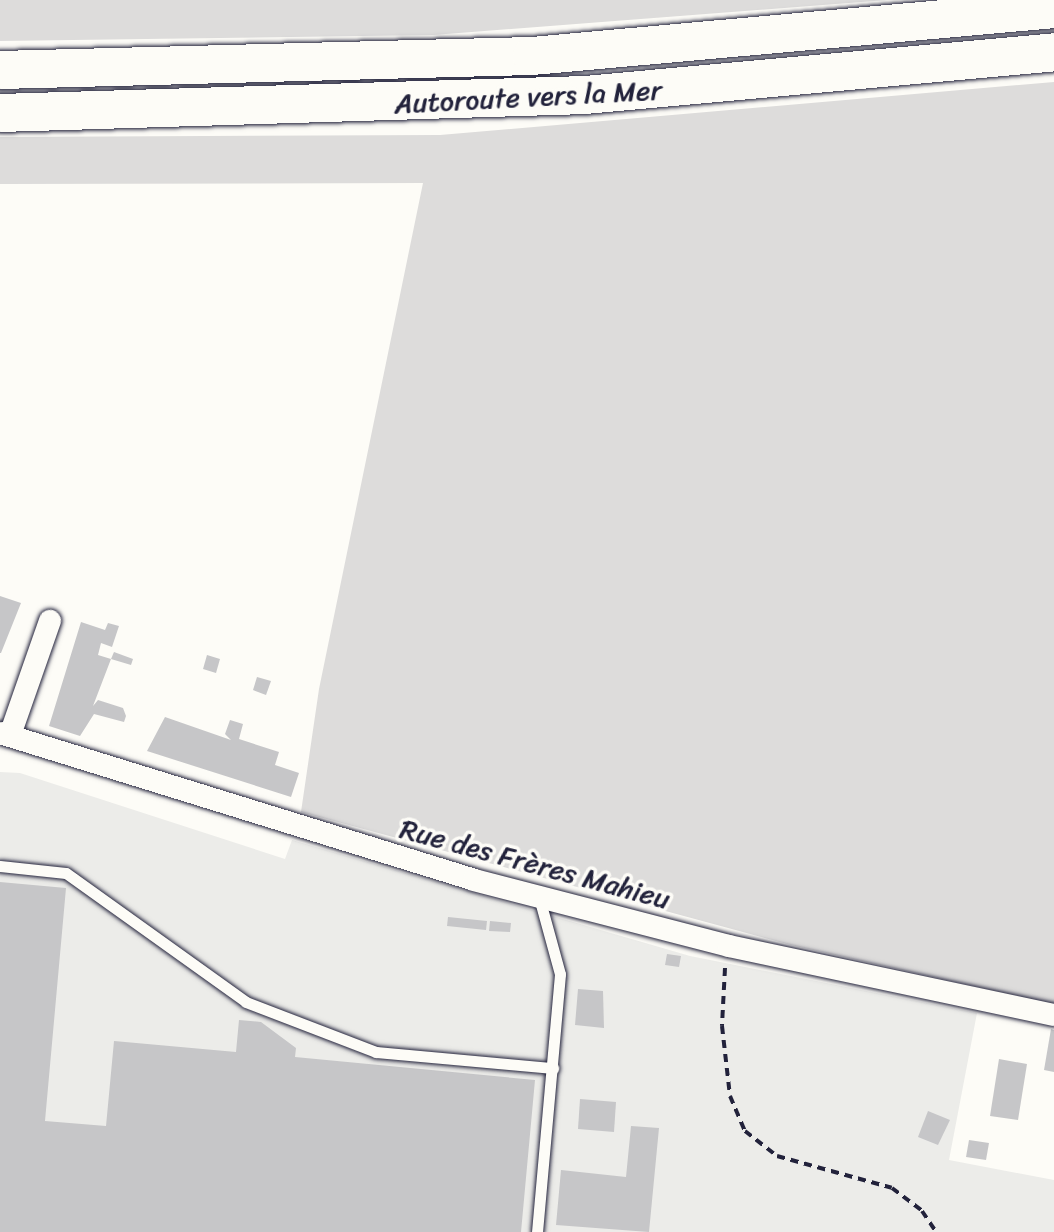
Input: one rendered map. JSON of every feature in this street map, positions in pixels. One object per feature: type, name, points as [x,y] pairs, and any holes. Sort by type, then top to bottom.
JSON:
[{"type":"highway","points":[[0,70],[532,56],[1054,9]]},
{"type":"highway","name":"Autoroute vers la Mer","points":[[0,113],[613,94],[1054,52]]},
{"type":"street","name":"Rue des Frères Mahieu","points":[[50,621],[5,734],[539,897],[729,946],[1054,1015]]},
{"type":"lane","points":[[0,866],[66,873],[246,1002],[376,1052],[553,1068]]},
{"type":"lane","points":[[537,1232],[553,1068],[559,963],[539,897]]},
{"type":"path","points":[[729,946],[722,1026],[730,1096],[745,1131],[777,1156],[892,1188],[922,1211],[936,1232]]},
{"type":"shaded area","points":[[0,0],[887,0],[433,35],[0,41]]},
{"type":"shaded area","points":[[1054,82],[1054,1004],[791,945],[301,812],[319,689],[423,183],[0,184],[0,137],[440,135]]},
{"type":"shaded area","points":[[0,772],[20,773],[285,859],[292,840],[690,956],[977,1013],[949,1160],[1054,1180],[1054,1232],[0,1232]]},
{"type":"building","points":[[0,596],[21,603],[1,653],[0,653]]},
{"type":"building","points":[[81,622],[105,630],[108,623],[119,626],[112,647],[101,643],[98,655],[111,659],[93,706],[98,700],[123,708],[126,716],[124,722],[94,714],[80,736],[49,726]]},
{"type":"building","points":[[114,652],[133,659],[131,665],[111,659]]},
{"type":"building","points":[[207,655],[220,659],[216,673],[203,669]]},
{"type":"building","points":[[257,677],[271,681],[266,695],[253,690]]},
{"type":"building","points":[[165,717],[231,740],[225,734],[230,720],[243,724],[239,739],[279,752],[275,765],[299,773],[291,797],[147,751]]},
{"type":"building","points":[[0,882],[66,888],[45,1121],[106,1126],[114,1041],[236,1052],[239,1020],[261,1022],[296,1048],[295,1057],[535,1080],[521,1232],[0,1232]]},
{"type":"building","points":[[448,917],[487,921],[486,930],[447,926]]},
{"type":"building","points":[[490,921],[511,923],[510,932],[489,931]]},
{"type":"building","points":[[667,954],[681,956],[679,967],[665,965]]},
{"type":"building","points":[[578,989],[603,991],[604,1028],[575,1025]]},
{"type":"building","points":[[1051,1029],[1054,1030],[1054,1072],[1044,1070]]},
{"type":"building","points":[[999,1059],[1027,1064],[1018,1120],[990,1116]]},
{"type":"building","points":[[580,1099],[616,1102],[614,1132],[578,1129]]},
{"type":"building","points":[[928,1111],[950,1120],[938,1145],[918,1137]]},
{"type":"building","points":[[631,1126],[659,1128],[649,1232],[556,1225],[561,1170],[626,1177]]},
{"type":"building","points":[[969,1140],[989,1143],[986,1160],[966,1157]]}]
